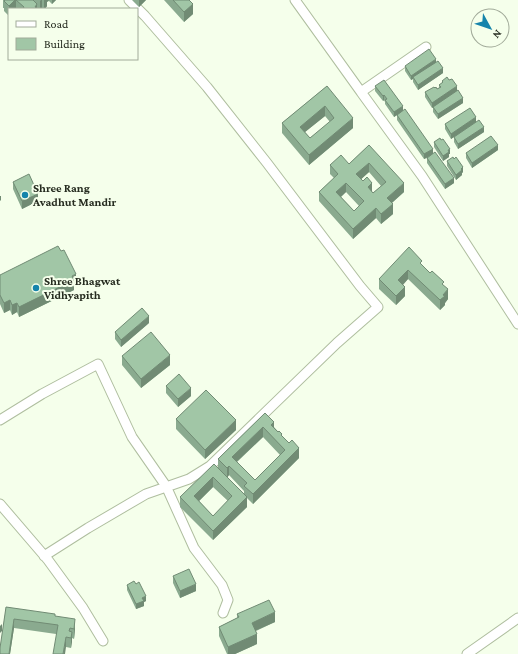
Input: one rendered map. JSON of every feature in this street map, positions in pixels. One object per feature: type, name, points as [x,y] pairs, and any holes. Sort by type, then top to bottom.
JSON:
[{"type":"street","points":[[129,0],[137,8]]},
{"type":"street","points":[[295,0],[422,176],[518,324]]},
{"type":"street","points":[[44,556],[146,494],[189,478],[210,466],[337,343],[378,307],[360,286],[267,163],[207,87],[138,9]]},
{"type":"street","points":[[361,92],[426,47]]},
{"type":"street","points":[[0,420],[42,394],[98,364],[132,437],[166,486],[194,548],[222,585],[228,600],[223,613]]},
{"type":"street","points":[[0,504],[44,556],[83,608],[103,641]]},
{"type":"street","points":[[467,654],[518,618]]},
{"type":"building","points":[[15,0],[9,6],[4,1]]},
{"type":"building","points":[[16,0],[33,0],[37,4],[35,7],[36,8],[24,7]]},
{"type":"building","points":[[173,0],[189,0],[193,4],[184,12]]},
{"type":"building","points":[[429,49],[436,59],[411,76],[405,66]]},
{"type":"building","points":[[438,61],[443,68],[418,85],[413,77]]},
{"type":"building","points":[[447,77],[449,80],[452,79],[457,86],[432,103],[425,92],[434,87],[437,89],[441,87],[439,85]]},
{"type":"building","points":[[384,80],[403,106],[394,112],[385,100],[387,99],[375,86]]},
{"type":"building","points":[[327,86],[353,118],[309,155],[282,123]],"holes":[[[325,106],[334,118],[310,138],[300,127]]]},
{"type":"building","points":[[458,90],[463,98],[438,114],[433,107]]},
{"type":"building","points":[[470,108],[476,117],[451,134],[445,124]]},
{"type":"building","points":[[405,109],[433,149],[424,154],[397,115]]},
{"type":"building","points":[[479,120],[484,127],[458,144],[454,137]]},
{"type":"building","points":[[491,136],[498,145],[472,163],[466,153]]},
{"type":"building","points":[[440,138],[441,140],[443,139],[450,149],[448,150],[449,152],[443,156],[434,142]]},
{"type":"building","points":[[369,145],[404,183],[387,198],[393,204],[381,214],[376,208],[353,229],[319,192],[338,174],[330,165],[341,155],[349,164]],"holes":[[[369,163],[386,182],[373,193],[368,187],[372,183],[367,177],[363,181],[356,174]],[[346,183],[364,201],[354,211],[336,192]]]},
{"type":"building","points":[[435,152],[454,178],[445,184],[427,158]]},
{"type":"building","points":[[453,157],[454,159],[456,157],[463,167],[461,169],[462,170],[456,175],[447,161]]},
{"type":"building","points":[[29,174],[38,194],[22,201],[13,182]]},
{"type":"building","name":"Shree Bhagwat Vidhyapith","points":[[58,246],[61,251],[64,250],[76,274],[72,276],[74,280],[19,307],[17,303],[12,305],[10,300],[4,303],[0,295],[0,275]]},
{"type":"building","points":[[409,247],[422,261],[420,263],[430,273],[432,271],[444,282],[442,284],[448,289],[443,295],[445,296],[440,300],[408,270],[398,280],[405,287],[396,296],[379,279]]},
{"type":"building","points":[[142,308],[149,316],[121,340],[115,332]]},
{"type":"building","points":[[151,332],[170,355],[141,379],[122,356]]},
{"type":"building","points":[[179,374],[191,388],[178,399],[166,386]]},
{"type":"building","points":[[206,390],[236,420],[205,450],[176,419]]},
{"type":"building","points":[[265,413],[274,422],[271,425],[282,434],[281,435],[289,443],[292,440],[299,448],[253,494],[244,486],[247,483],[229,466],[227,468],[218,459]],"holes":[[[263,427],[285,450],[255,480],[232,457]]]},
{"type":"building","points":[[214,464],[247,497],[213,531],[180,497]],"holes":[[[213,477],[232,496],[213,516],[194,496]]]},
{"type":"building","points":[[189,569],[196,584],[180,591],[173,576]]},
{"type":"building","points":[[134,581],[136,584],[139,582],[146,596],[142,598],[144,601],[136,604],[127,585]]},
{"type":"building","points":[[269,600],[275,612],[252,623],[257,634],[228,647],[219,627],[239,617],[237,614]]},
{"type":"building","points":[[6,607],[55,614],[55,616],[75,619],[74,629],[70,628],[69,631],[72,632],[71,638],[66,637],[63,654],[53,654],[58,625],[14,619],[9,654],[0,654]]},
{"type":"place","name":"Shree Rang Avadhut Mandir","points":[[25,195]]},
{"type":"place","name":"Shree Bhagwat Vidhyapith","points":[[36,288]]}]
